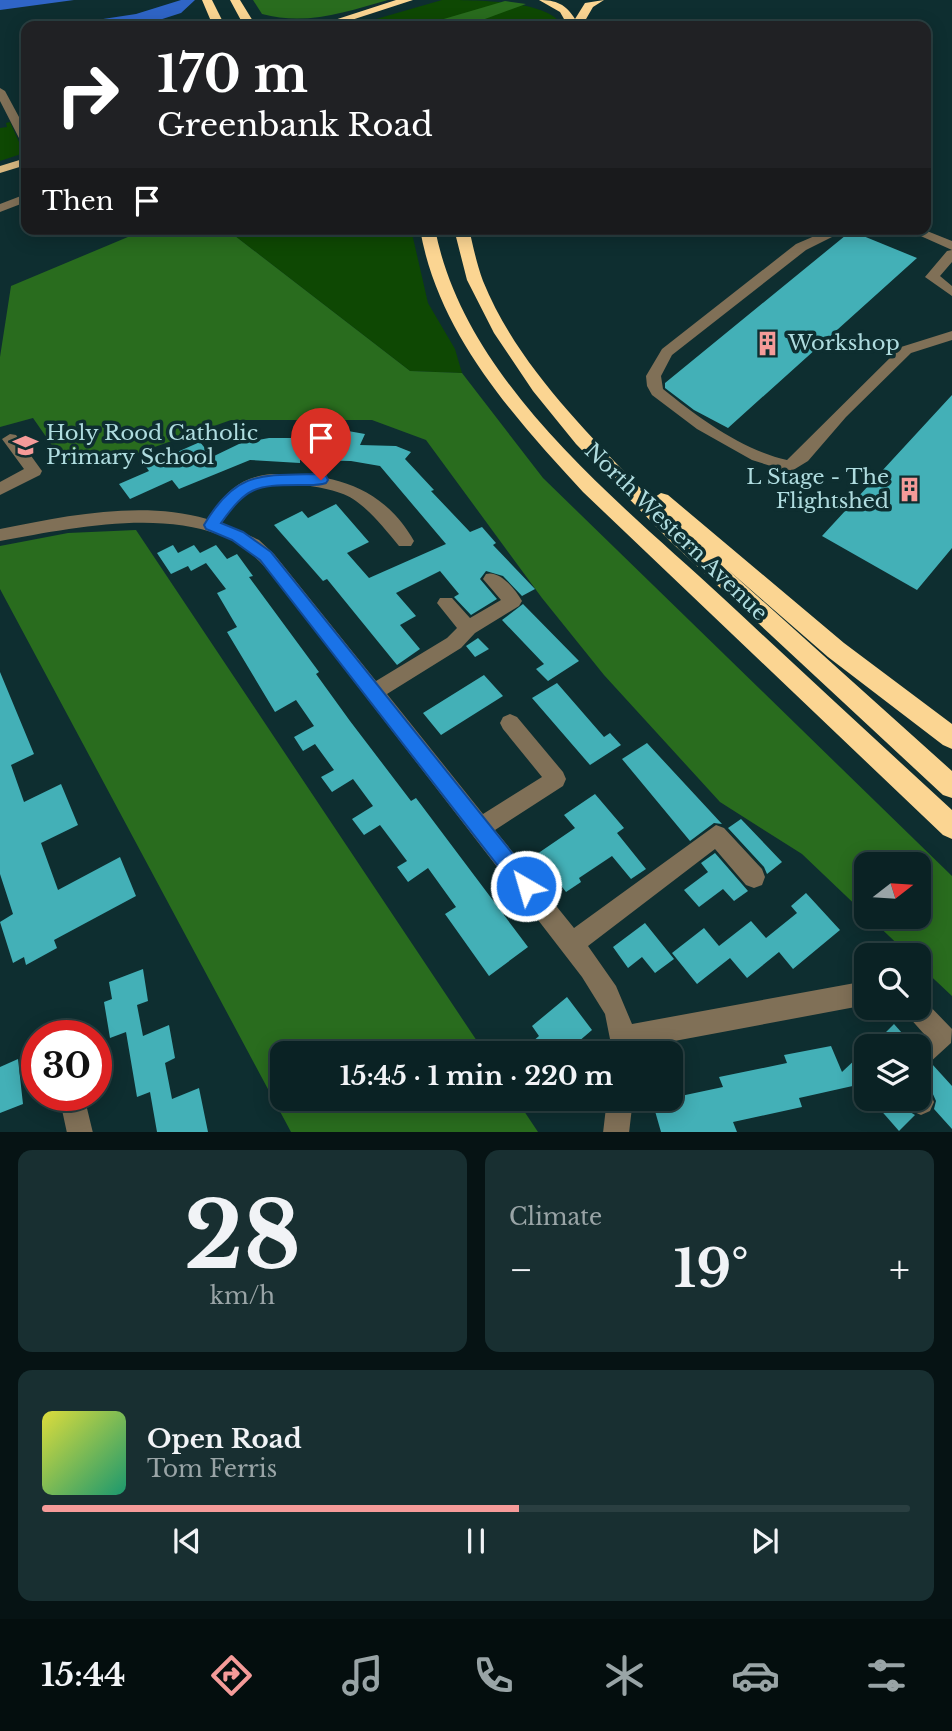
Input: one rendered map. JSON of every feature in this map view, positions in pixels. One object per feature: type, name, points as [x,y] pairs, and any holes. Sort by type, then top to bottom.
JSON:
[{"type":"highway","points":[[207,0],[217,21]]},
{"type":"highway","points":[[235,0],[247,21]]},
{"type":"highway","points":[[339,21],[408,0]]},
{"type":"highway","points":[[544,0],[564,10],[572,21]]},
{"type":"highway","points":[[578,21],[589,5],[598,0]]},
{"type":"highway","points":[[589,21],[591,10],[605,0]]},
{"type":"highway","name":"North Western Avenue","points":[[429,235],[441,277],[461,325],[491,370],[544,438],[590,487],[952,827]]},
{"type":"highway","name":"North Western Avenue","points":[[463,235],[473,274],[498,327],[599,457],[679,537],[952,787]]},
{"type":"highway","points":[[556,405],[766,592],[836,650],[952,738]]},
{"type":"main road","points":[[0,170],[21,163]]},
{"type":"street","points":[[0,91],[21,128]]},
{"type":"street","points":[[0,121],[16,118]]},
{"type":"street","points":[[0,208],[21,200]]},
{"type":"street","points":[[828,235],[801,247],[667,352],[653,373],[652,384],[657,393],[742,450],[771,464],[790,466],[802,457],[841,413],[906,350],[952,335]]},
{"type":"street","points":[[925,235],[952,246]]},
{"type":"street","points":[[952,254],[932,277],[952,292]]},
{"type":"street","points":[[0,489],[34,471],[10,439]]},
{"type":"street","points":[[211,525],[233,495],[248,485],[276,480],[321,480],[348,488],[369,500],[405,541]]},
{"type":"street","points":[[0,535],[74,522],[142,518],[178,520],[211,525],[238,536],[266,556],[572,944],[613,1003],[624,1041]]},
{"type":"street","points":[[374,692],[454,643],[468,628],[513,601],[492,579]]},
{"type":"street","points":[[446,603],[468,628]]},
{"type":"street","points":[[480,828],[556,779],[510,723]]},
{"type":"street","points":[[572,944],[716,835],[754,877]]},
{"type":"street","points":[[648,1041],[854,996]]},
{"type":"street","points":[[928,1020],[942,1034],[931,1044]]},
{"type":"street","points":[[75,1111],[80,1132]]},
{"type":"street","points":[[616,1132],[619,1111]]},
{"type":"green space","points":[[253,0],[388,0],[326,16],[294,19],[262,14]]},
{"type":"green space","points":[[442,0],[490,1],[527,6],[543,11],[558,21],[369,21]]},
{"type":"green space","points":[[505,1],[526,4],[480,21],[437,21]]},
{"type":"green space","points":[[10,122],[21,146],[21,154],[0,161],[0,128],[7,127],[6,123]]},
{"type":"green space","points":[[133,235],[234,235],[410,371],[462,373],[543,478],[927,852],[854,852],[854,904],[802,854],[720,802],[604,675],[542,598],[426,440],[372,420],[231,420],[98,467],[65,464],[33,418],[0,427],[0,357],[11,286]]},
{"type":"green space","points":[[234,235],[412,235],[428,303],[455,349],[462,373],[410,371]]},
{"type":"green space","points":[[136,530],[477,1041],[270,1041],[270,1093],[0,589],[0,546],[68,533]]},
{"type":"green space","points":[[931,856],[952,876],[952,996],[931,976],[931,943],[896,943],[882,929],[931,929]]},
{"type":"green space","points":[[280,1111],[524,1111],[538,1132],[291,1132]]},
{"type":"water","points":[[0,0],[74,0],[0,10]]},
{"type":"water","points":[[181,0],[195,0],[181,13],[156,21],[90,21],[136,14]]},
{"type":"building","name":"Workshop","points":[[846,235],[861,235],[917,258],[728,428],[694,410],[665,388],[665,383]]},
{"type":"building","name":"L Stage - The Flightshed","points":[[952,395],[952,548],[917,590],[822,536]]},
{"type":"building","points":[[299,428],[314,428],[312,442],[343,443],[348,431],[365,434],[360,445],[396,446],[411,452],[405,459],[434,490],[431,491],[470,532],[482,527],[496,543],[493,545],[535,589],[522,596],[503,576],[486,571],[480,579],[497,599],[471,615],[454,597],[459,594],[440,571],[396,593],[416,616],[400,625],[420,649],[397,665],[327,579],[323,581],[274,525],[302,511],[308,518],[336,504],[369,542],[347,553],[369,578],[446,544],[380,466],[351,461],[300,460],[300,463],[250,460],[179,489],[172,480],[130,499],[119,484],[149,471],[142,461],[155,455],[159,460],[200,442],[212,457],[241,443],[269,438],[297,438]]},
{"type":"building","points":[[173,545],[178,553],[194,545],[200,553],[216,545],[227,559],[237,554],[253,576],[249,577],[319,672],[316,674],[350,721],[411,801],[416,798],[528,947],[489,976],[445,914],[456,907],[428,868],[408,882],[397,867],[407,861],[380,825],[364,835],[352,819],[373,806],[353,779],[332,792],[321,777],[334,770],[315,744],[303,751],[294,737],[314,726],[296,700],[275,712],[227,632],[237,627],[217,593],[226,589],[206,563],[191,571],[188,566],[171,574],[157,553]]},
{"type":"building","points":[[523,604],[579,661],[548,681],[536,669],[544,664],[502,620]]},
{"type":"building","points":[[478,638],[489,649],[475,657],[466,646]]},
{"type":"building","points":[[0,672],[34,754],[11,765],[24,802],[61,784],[78,825],[41,843],[58,890],[120,857],[136,896],[54,940],[57,948],[26,965],[24,957],[13,963],[0,922],[13,914],[0,874]]},
{"type":"building","points":[[484,675],[503,696],[441,735],[423,713]]},
{"type":"building","points":[[557,683],[604,737],[610,733],[621,745],[590,765],[532,698]]},
{"type":"building","points":[[647,743],[722,824],[714,823],[690,841],[622,759]]},
{"type":"building","points":[[595,794],[624,828],[617,833],[646,869],[631,879],[612,856],[579,878],[581,882],[566,892],[537,854],[575,828],[564,815]]},
{"type":"building","points":[[741,819],[782,862],[767,874],[764,867],[728,828]]},
{"type":"building","points":[[715,853],[748,891],[734,901],[723,889],[699,907],[684,890],[708,872],[701,863]]},
{"type":"building","points":[[806,893],[840,930],[793,969],[779,952],[747,978],[730,958],[697,984],[672,953],[704,928],[719,946],[751,921],[766,938],[797,913],[791,906]]},
{"type":"building","points":[[645,923],[674,959],[655,973],[642,957],[628,968],[613,947]]},
{"type":"building","points":[[143,969],[148,1001],[137,1005],[143,1036],[169,1025],[175,1058],[165,1063],[172,1099],[199,1088],[208,1132],[157,1132],[150,1092],[137,1097],[126,1032],[112,1037],[112,1020],[107,1020],[104,1002],[112,999],[109,982]]},
{"type":"building","points":[[567,997],[592,1030],[579,1041],[533,1041],[539,1036],[532,1026]]},
{"type":"building","points":[[894,1024],[903,1034],[884,1034]]},
{"type":"building","points":[[831,1046],[842,1072],[854,1061],[854,1086],[799,1098],[802,1107],[733,1122],[737,1132],[661,1132],[655,1111],[683,1111],[683,1096],[723,1087],[719,1077],[787,1063],[784,1055]]},
{"type":"building","points":[[18,1059],[21,1105],[0,1113],[0,1067]]},
{"type":"building","points":[[931,1064],[952,1086],[952,1129],[934,1109],[936,1101],[931,1091]]},
{"type":"building","points":[[882,1111],[909,1111],[915,1115],[899,1131]]},
{"type":"place","name":"Workshop","points":[[768,343]]},
{"type":"place","name":"Holy Rood Catholic Primary School","points":[[26,445]]},
{"type":"place","name":"L Stage - The Flightshed","points":[[909,489]]},
{"type":"route","points":[[321,480],[276,480],[248,485],[233,495],[211,525],[238,536],[266,556],[526,886]]}]
